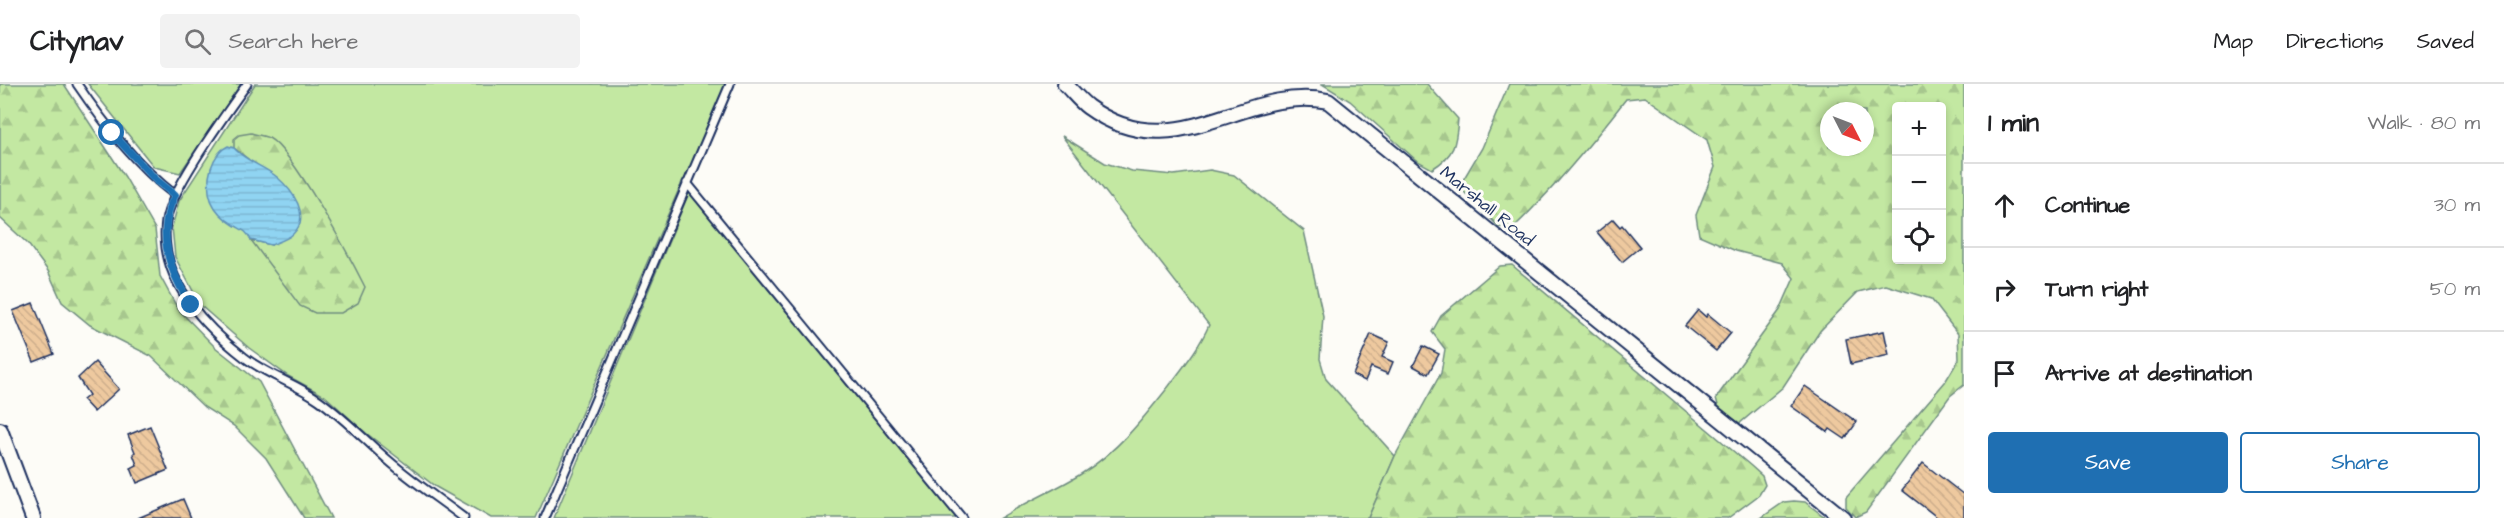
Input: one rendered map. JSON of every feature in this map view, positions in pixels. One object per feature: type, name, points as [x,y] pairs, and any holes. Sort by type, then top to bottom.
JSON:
[{"type":"street","name":"Marshall Road","points":[[1065,84],[1086,106],[1107,119],[1149,130],[1170,128],[1285,93],[1312,95],[1328,101],[1843,518]]},
{"type":"street","points":[[0,430],[33,518]]},
{"type":"lane","points":[[77,84],[120,142],[156,180],[175,195]]},
{"type":"lane","points":[[247,84],[175,195],[166,220],[167,256],[176,281],[191,305],[212,329],[245,358],[319,400],[390,462],[464,518]]},
{"type":"lane","points":[[545,518],[730,84]]},
{"type":"lane","points":[[687,183],[962,518]]},
{"type":"green space","points":[[0,84],[64,84],[125,177],[155,229],[160,276],[178,309],[215,347],[259,382],[331,518],[304,518],[266,458],[234,426],[204,407],[151,356],[90,325],[62,302],[48,271],[28,244],[0,218]]},
{"type":"green space","points":[[88,84],[241,84],[180,173],[154,167]]},
{"type":"green space","points":[[255,84],[730,84],[687,183],[683,180],[536,518],[491,518],[436,487],[366,433],[325,396],[288,376],[249,348],[201,306],[175,257],[172,227],[179,201]]},
{"type":"green space","points":[[1322,84],[1427,84],[1458,119],[1450,154],[1432,169],[1416,160],[1350,101]]},
{"type":"green space","points":[[1509,84],[1964,84],[1964,385],[1950,396],[1866,512],[1855,517],[1846,507],[1846,497],[1945,382],[1959,359],[1958,334],[1931,299],[1886,285],[1858,292],[1820,331],[1783,387],[1740,423],[1719,409],[1716,398],[1780,310],[1794,278],[1782,263],[1736,251],[1699,235],[1696,215],[1715,167],[1707,140],[1645,97],[1626,99],[1544,197],[1514,227],[1499,227],[1464,192],[1463,180],[1482,148]]},
{"type":"green space","points":[[251,133],[269,138],[292,163],[321,207],[365,287],[358,303],[341,313],[315,313],[300,306],[251,240],[271,245],[248,159],[234,148],[234,139],[239,135]]},
{"type":"green space","points":[[1062,136],[1105,163],[1132,171],[1174,175],[1210,170],[1234,175],[1304,231],[1323,316],[1320,359],[1326,379],[1395,456],[1368,518],[1000,518],[1081,474],[1118,445],[1169,386],[1196,349],[1209,325]]},
{"type":"green space","points":[[691,188],[966,518],[554,518]]},
{"type":"green space","points":[[1512,265],[1762,476],[1765,485],[1759,495],[1728,518],[1368,518],[1395,456],[1441,373],[1445,349],[1432,332],[1441,316],[1500,266]]},
{"type":"green space","points":[[1784,502],[1805,502],[1826,518],[1761,518]]},
{"type":"water","points":[[228,146],[277,177],[294,196],[301,219],[291,236],[271,245],[251,240],[246,232],[226,220],[215,207],[209,193],[209,177],[215,158]]},
{"type":"building","points":[[1613,219],[1620,227],[1622,225],[1640,247],[1622,262],[1597,232]]},
{"type":"building","points":[[33,303],[54,354],[34,362],[13,311]]},
{"type":"building","points":[[1698,310],[1706,317],[1708,314],[1731,333],[1716,351],[1685,326]]},
{"type":"building","points":[[1884,331],[1889,355],[1851,364],[1846,339]]},
{"type":"building","points":[[1371,334],[1389,342],[1382,357],[1393,362],[1388,374],[1371,367],[1365,381],[1353,375]]},
{"type":"building","points":[[1423,346],[1439,354],[1428,374],[1413,366]]},
{"type":"building","points":[[95,362],[119,389],[94,412],[83,400],[89,395],[78,378]]},
{"type":"building","points":[[1805,386],[1857,422],[1845,439],[1830,429],[1828,432],[1791,406]]},
{"type":"building","points":[[150,426],[168,470],[137,483],[131,468],[137,465],[133,454],[135,452],[128,435]]},
{"type":"building","points":[[1923,463],[1964,495],[1964,518],[1938,518],[1902,490]]},
{"type":"building","points":[[183,499],[191,518],[138,518]]},
{"type":"route","points":[[112,133],[156,180],[175,195],[166,220],[167,256],[176,281],[191,305]]}]
